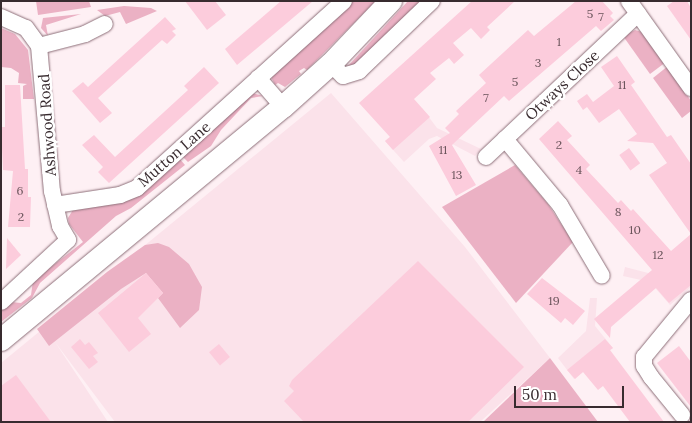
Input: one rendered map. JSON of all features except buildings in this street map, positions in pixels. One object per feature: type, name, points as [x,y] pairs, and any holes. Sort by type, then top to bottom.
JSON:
[{"type":"main road","points":[[1,340],[283,106],[331,64],[391,1]]},
{"type":"street","name":"Mutton Lane","points":[[55,205],[120,195],[137,188],[344,1]]},
{"type":"street","points":[[331,64],[343,76],[359,71],[432,1]]},
{"type":"street","points":[[634,8],[691,88]]},
{"type":"street","name":"Otways Close","points":[[486,157],[634,8]]},
{"type":"street","points":[[1,17],[26,28],[39,46],[85,34],[104,24]]},
{"type":"street","name":"Ashwood Road","points":[[39,46],[55,205]]},
{"type":"street","points":[[258,78],[283,106]]},
{"type":"street","points":[[505,139],[560,205],[602,276]]},
{"type":"street","points":[[1,302],[68,240],[60,226],[55,205]]},
{"type":"street","points":[[682,416],[651,377],[644,366],[644,357],[691,300]]},
{"type":"shaded area","points":[[36,1],[89,1],[91,7],[38,15]]},
{"type":"shaded area","points":[[353,1],[376,1],[307,70],[304,68],[299,71],[301,74],[285,87],[278,83],[275,85],[271,77],[273,73]]},
{"type":"shaded area","points":[[408,1],[423,1],[354,67],[347,67]]},
{"type":"shaded area","points":[[124,6],[151,8],[157,11],[126,24],[120,12],[105,16],[97,10]]},
{"type":"shaded area","points":[[81,14],[46,25],[48,36],[41,28],[43,18]]},
{"type":"shaded area","points":[[1,28],[15,34],[28,50],[34,99],[23,99],[23,86],[27,84],[18,83],[19,73],[11,68],[1,67]]},
{"type":"shaded area","points":[[635,30],[646,33],[666,62],[650,74],[623,36]]},
{"type":"shaded area","points":[[668,66],[691,101],[691,111],[682,118],[653,78]]},
{"type":"shaded area","points":[[252,93],[263,96],[251,98],[221,130],[211,146],[188,162],[183,157]]},
{"type":"shaded area","points":[[331,93],[465,247],[550,358],[480,422],[115,422],[55,342],[108,422],[1,422],[1,363]]},
{"type":"shaded area","points":[[422,108],[437,128],[481,149],[475,156],[437,136],[429,139],[404,162],[385,141]]},
{"type":"shaded area","points":[[178,157],[185,165],[131,208],[116,216],[40,283],[32,298],[1,322],[1,309],[11,302],[21,303],[31,295],[33,281],[83,242],[69,224],[68,218],[74,208],[123,201]]},
{"type":"shaded area","points":[[515,165],[548,204],[573,242],[516,303],[442,207]]},
{"type":"shaded area","points":[[158,243],[169,247],[189,264],[202,287],[199,310],[180,328],[158,298],[163,293],[146,273],[121,289],[49,346],[37,329],[107,272],[145,245]]},
{"type":"shaded area","points":[[691,251],[691,287],[670,305],[650,282],[623,276],[625,267],[652,274]]},
{"type":"shaded area","points":[[590,298],[597,298],[595,326],[613,348],[574,379],[558,358],[586,331]]},
{"type":"shaded area","points":[[550,358],[598,422],[483,422]]}]
